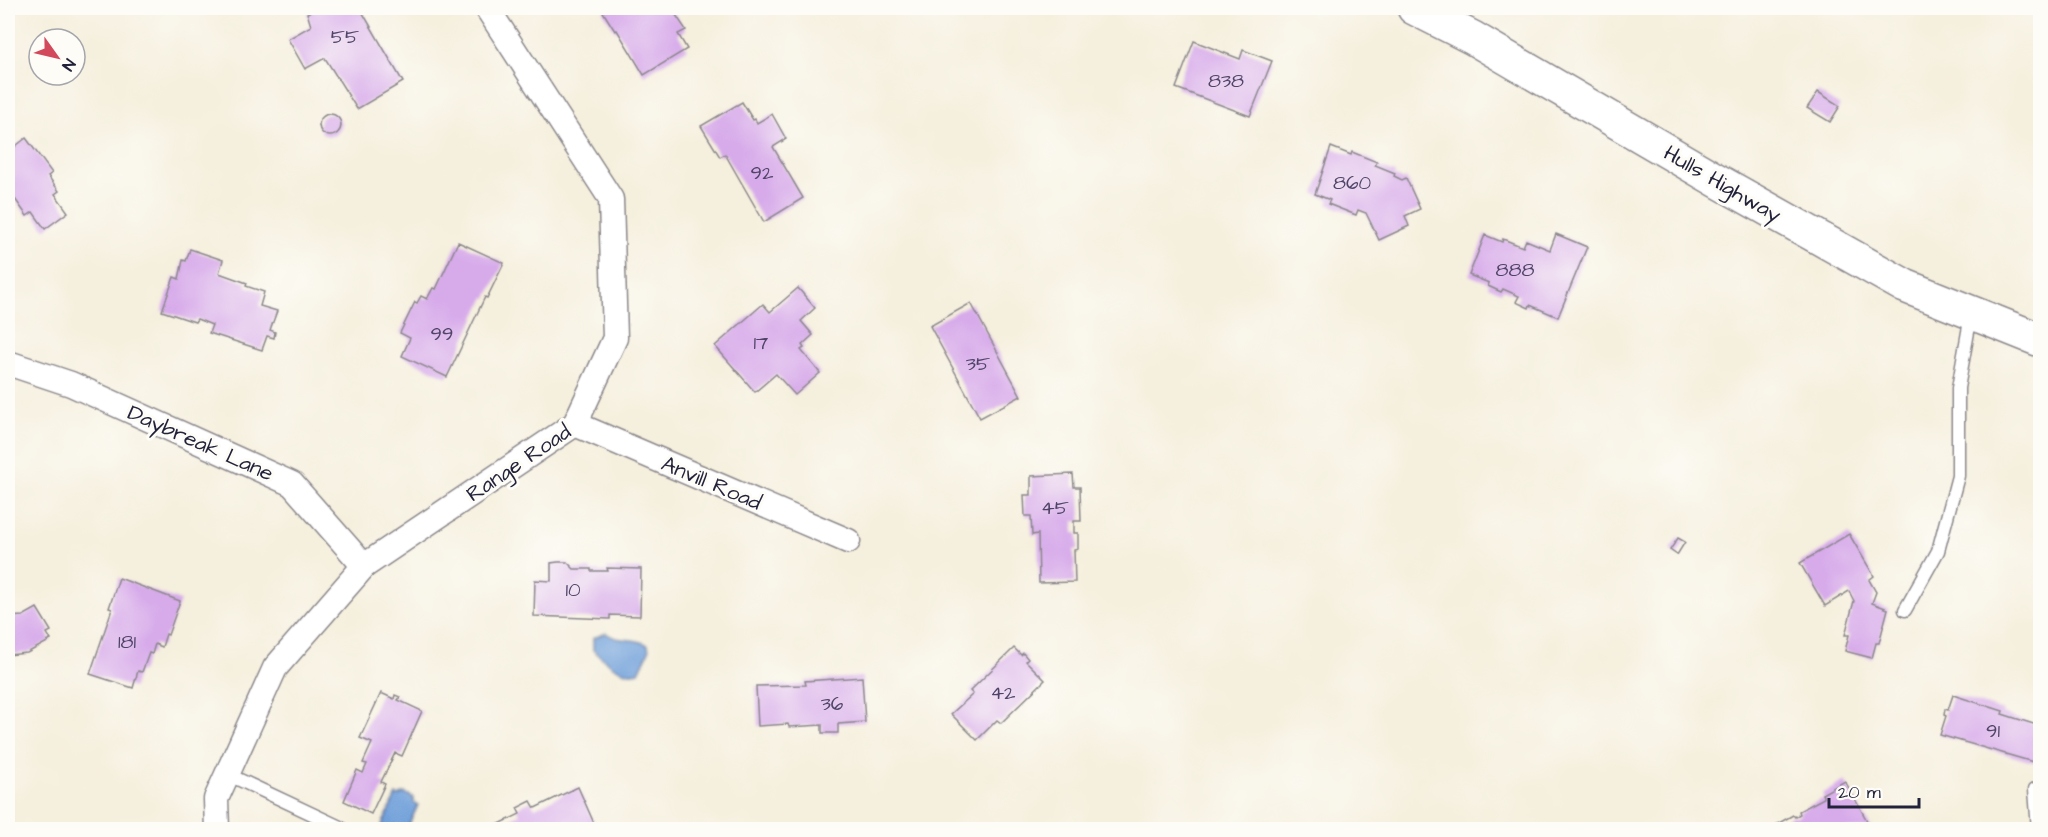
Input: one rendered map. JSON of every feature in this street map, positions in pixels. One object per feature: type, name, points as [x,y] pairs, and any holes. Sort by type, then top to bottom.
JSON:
[{"type":"street","name":"Range Road","points":[[217,830],[216,799],[275,668],[364,566],[575,424],[615,338],[612,199],[487,8]]},
{"type":"street","name":"Hulls Highway","points":[[1414,8],[1473,38],[1708,175],[1905,286],[2040,340]]},
{"type":"street","name":"Daybreak Lane","points":[[8,363],[71,384],[292,484],[364,566]]},
{"type":"street","name":"Anvill Road","points":[[575,424],[848,541]]},
{"type":"lane","points":[[1905,610],[1938,551],[1958,476],[1958,388],[1971,312]]},
{"type":"lane","points":[[227,774],[342,828]]},
{"type":"lane","points":[[2035,789],[2038,830]]},
{"type":"water","points":[[606,633],[616,638],[643,642],[648,645],[649,651],[639,672],[620,670],[593,650],[593,638]]},
{"type":"water","points":[[404,793],[413,797],[414,803],[418,805],[407,829],[384,829],[381,827],[396,795]]},
{"type":"building","points":[[317,8],[360,8],[403,82],[357,109],[325,58],[305,69],[288,39],[311,26],[307,13]]},
{"type":"building","points":[[606,8],[664,8],[666,12],[672,9],[686,30],[678,34],[687,49],[644,75],[617,30],[615,31],[603,12]]},
{"type":"building","points":[[1194,41],[1240,59],[1243,50],[1272,61],[1250,116],[1176,88]]},
{"type":"building","points":[[1818,92],[1840,106],[1830,122],[1807,108]]},
{"type":"building","points":[[742,102],[757,123],[772,114],[786,139],[773,147],[803,198],[764,222],[725,154],[720,157],[701,126]]},
{"type":"building","points":[[330,114],[338,117],[341,125],[338,133],[330,136],[322,133],[319,125],[322,117]]},
{"type":"building","points":[[26,138],[52,173],[48,176],[59,191],[55,194],[68,212],[45,229],[33,212],[27,216],[8,189],[8,152]]},
{"type":"building","points":[[1331,147],[1377,162],[1375,165],[1395,173],[1394,176],[1402,180],[1406,178],[1420,209],[1405,216],[1409,226],[1379,240],[1366,213],[1358,210],[1356,215],[1328,204],[1330,200],[1315,194]]},
{"type":"building","points":[[1556,234],[1587,247],[1558,317],[1530,305],[1529,308],[1516,302],[1519,296],[1503,289],[1501,292],[1488,286],[1489,283],[1469,275],[1485,235],[1523,247],[1526,240],[1550,250]]},
{"type":"building","points":[[458,242],[504,263],[447,377],[402,356],[410,338],[400,333],[415,302],[417,303],[421,296],[427,299],[433,288],[436,289]]},
{"type":"building","points":[[190,249],[223,260],[219,273],[264,292],[260,306],[277,311],[270,330],[275,332],[274,338],[267,336],[262,350],[209,333],[212,325],[197,319],[195,322],[162,311],[174,277],[179,279],[183,260],[186,261]]},
{"type":"building","points":[[798,288],[815,308],[801,321],[813,335],[802,345],[804,348],[801,350],[820,373],[795,395],[776,374],[755,392],[715,346],[763,304],[770,312]]},
{"type":"building","points":[[971,303],[1021,396],[980,418],[930,326]]},
{"type":"building","points":[[1073,474],[1074,487],[1080,487],[1081,521],[1074,521],[1074,533],[1078,533],[1078,549],[1074,550],[1075,582],[1039,583],[1038,534],[1032,535],[1031,516],[1025,516],[1024,495],[1031,495],[1031,476]]},
{"type":"building","points":[[1849,534],[1874,576],[1869,580],[1876,592],[1872,603],[1888,609],[1879,643],[1876,643],[1872,658],[1845,651],[1849,635],[1845,635],[1854,601],[1849,591],[1825,606],[1800,563]]},
{"type":"building","points":[[1678,538],[1685,542],[1677,555],[1670,550]]},
{"type":"building","points":[[567,562],[574,569],[591,569],[591,571],[608,571],[607,568],[641,569],[640,616],[610,615],[610,619],[534,616],[535,580],[551,581],[551,563]]},
{"type":"building","points":[[119,578],[180,601],[162,647],[155,644],[142,672],[138,671],[133,688],[90,674],[112,609],[109,608]]},
{"type":"building","points":[[37,608],[51,631],[47,633],[51,640],[27,653],[8,655],[8,617],[23,616]]},
{"type":"building","points":[[1014,648],[1021,655],[1023,653],[1028,659],[1026,661],[1045,680],[1001,723],[997,720],[977,740],[951,714],[973,694],[970,691]]},
{"type":"building","points":[[862,677],[865,722],[838,724],[838,733],[822,733],[822,725],[758,726],[756,686],[806,685],[805,681]]},
{"type":"building","points":[[381,693],[394,699],[395,695],[400,697],[398,700],[422,711],[402,756],[395,753],[381,782],[385,784],[371,814],[344,801],[357,770],[363,773],[367,764],[363,763],[372,743],[360,738]]},
{"type":"building","points":[[1953,695],[2040,726],[2040,764],[1940,735],[1946,716],[1944,715],[1945,709],[1948,710]]},
{"type":"building","points":[[1845,781],[1871,828],[1767,830],[1793,815],[1795,817],[1800,814],[1799,811],[1824,798],[1822,794]]},
{"type":"building","points":[[578,787],[597,830],[487,830],[520,814],[517,808],[531,801],[535,808]]}]
